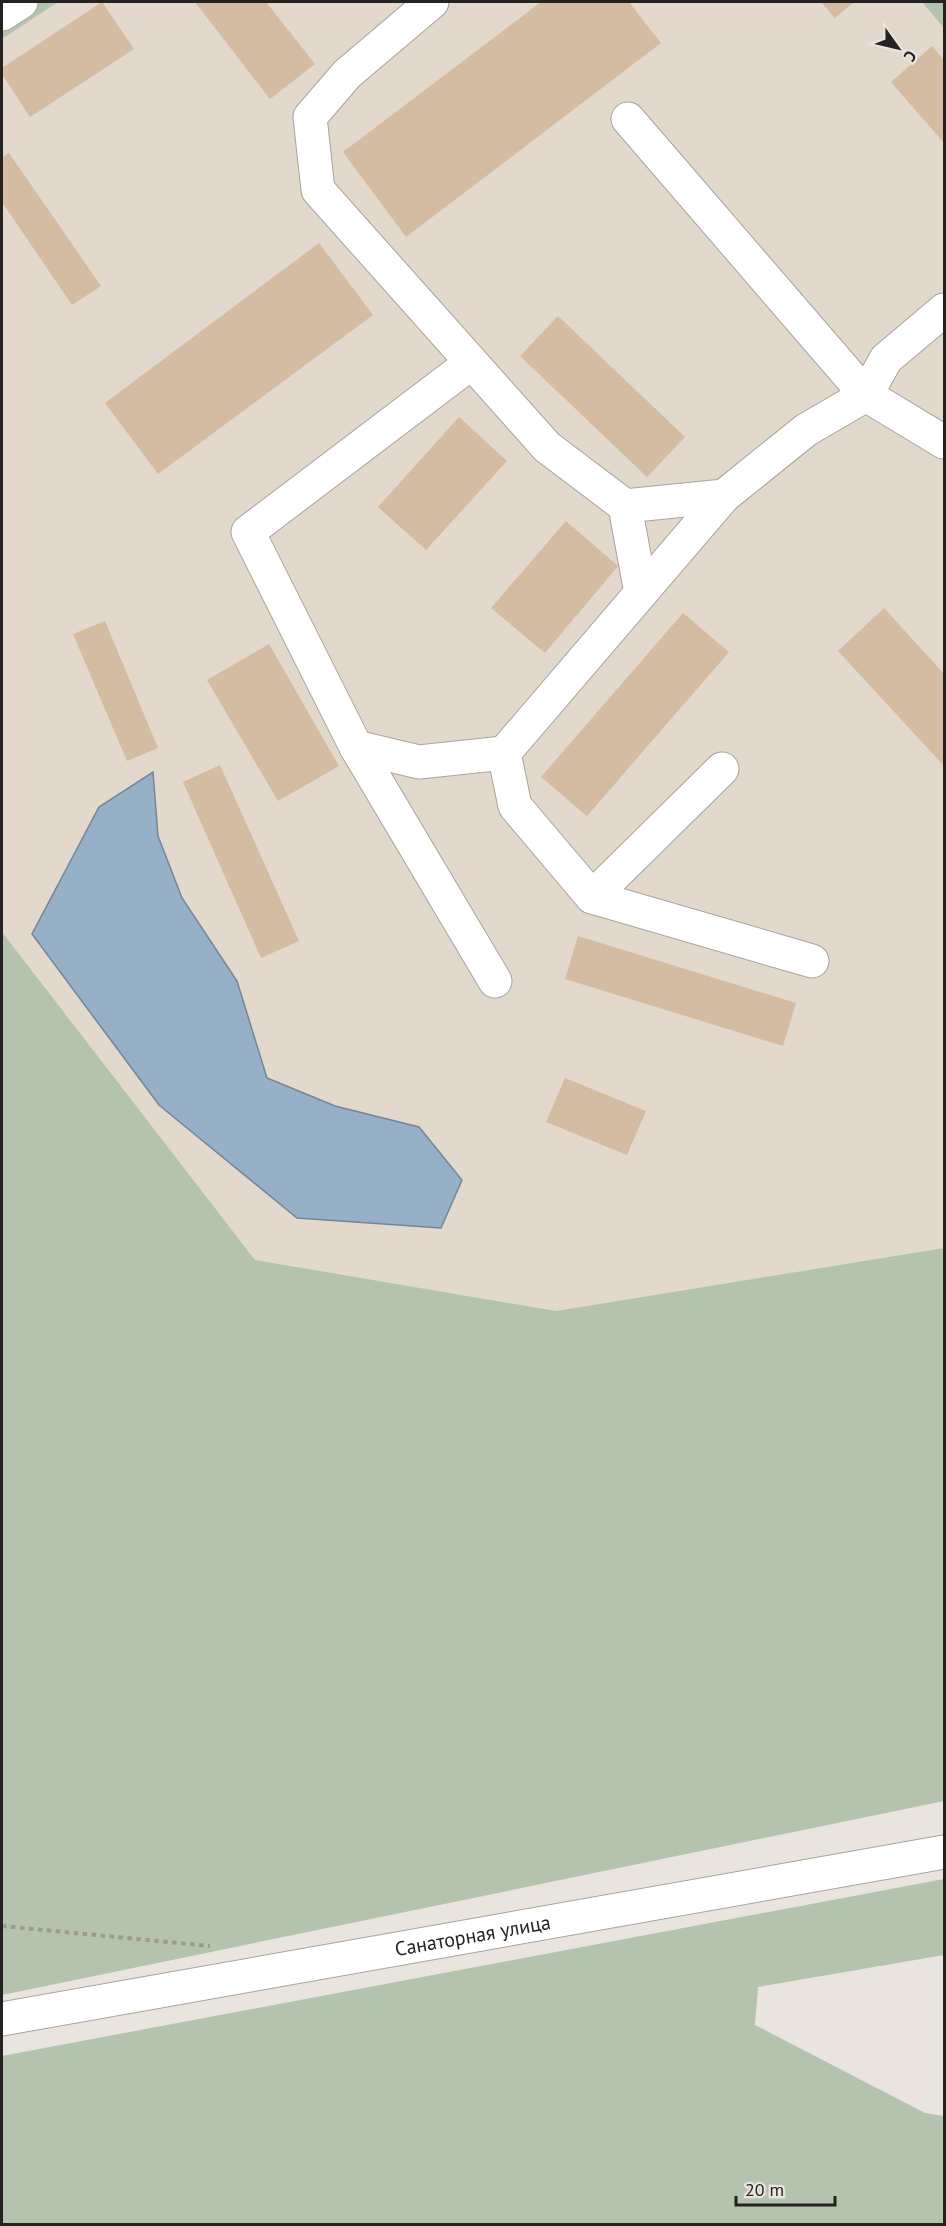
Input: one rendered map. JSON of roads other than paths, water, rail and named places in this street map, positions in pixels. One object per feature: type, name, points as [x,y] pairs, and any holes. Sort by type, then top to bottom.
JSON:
[{"type":"street","points":[[2,14],[21,2]]},
{"type":"street","points":[[432,2],[347,74],[310,117],[318,190],[547,447],[625,506],[641,593]]},
{"type":"street","points":[[628,119],[866,395],[945,442]]},
{"type":"street","points":[[356,747],[419,762],[504,753],[724,496],[807,430],[866,395],[886,359],[945,310]]},
{"type":"street","points":[[471,363],[248,532],[356,747],[495,981]]},
{"type":"street","points":[[625,506],[724,496]]},
{"type":"street","points":[[504,753],[515,806],[592,897],[812,961]]},
{"type":"street","points":[[592,897],[722,769]]},
{"type":"street","name":"Санаторная улица","points":[[2,2019],[945,1852]]},
{"type":"water","points":[[153,772],[158,836],[182,898],[237,981],[267,1078],[335,1106],[419,1127],[462,1180],[441,1228],[297,1218],[159,1105],[32,934],[99,807]]}]
